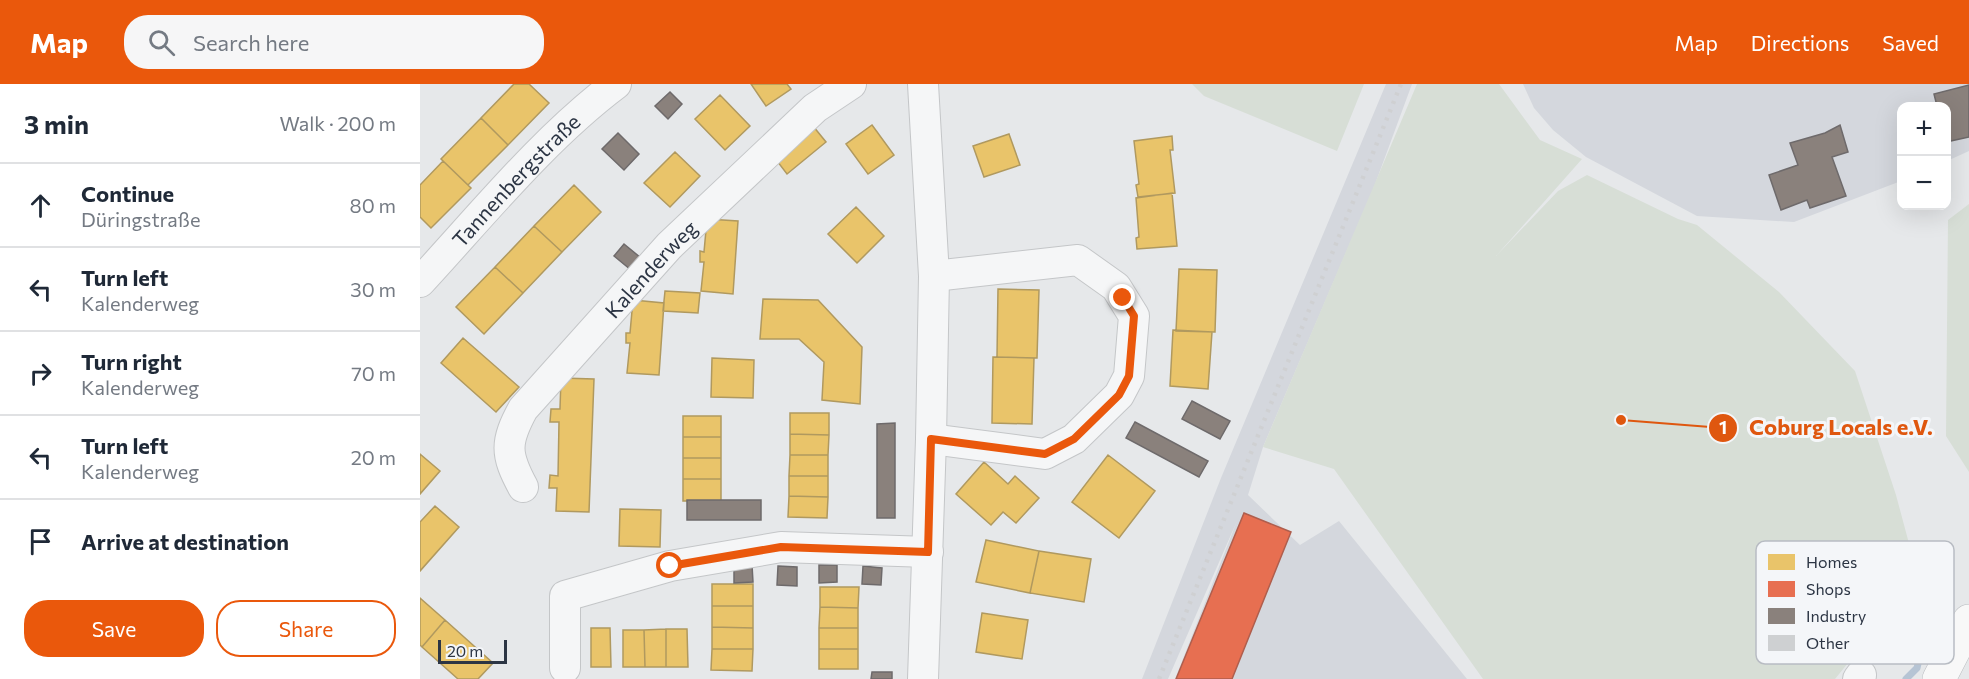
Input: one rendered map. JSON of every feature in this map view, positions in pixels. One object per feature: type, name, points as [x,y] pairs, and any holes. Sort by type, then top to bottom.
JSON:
[{"type":"highway","points":[[1954,650],[1969,621]]},
{"type":"highway","points":[[1961,679],[1969,640]]},
{"type":"highway","points":[[1939,679],[1947,664]]},
{"type":"street","name":"Tannenbergstraße","points":[[420,282],[551,141],[585,107],[616,84]]},
{"type":"street","name":"Kalenderweg","points":[[523,487],[511,466],[509,443],[513,428],[524,409],[669,246],[814,108],[851,84]]},
{"type":"street","points":[[923,84],[934,276],[923,679]]},
{"type":"street","points":[[931,439],[1045,454],[1074,439],[1119,395],[1129,376],[1134,316],[1116,287],[1078,260],[934,276]]},
{"type":"street","points":[[565,668],[565,596],[670,566],[781,547],[928,552]]},
{"type":"shaded area","points":[[1192,84],[1364,84],[1337,151],[1204,96]]},
{"type":"shaded area","points":[[1386,84],[1412,84],[1374,187],[1263,447],[1248,495],[1300,545],[1339,521],[1467,679],[1175,679],[1237,521],[1168,679],[1142,679],[1221,478]]},
{"type":"shaded area","points":[[1417,84],[1499,84],[1540,140],[1582,159],[1496,256],[1558,191],[1587,175],[1678,219],[1697,225],[1779,292],[1855,371],[1896,495],[1908,541],[1756,541],[1756,664],[1847,664],[1835,679],[1483,679],[1334,469],[1263,447]]},
{"type":"shaded area","points":[[1523,84],[1969,84],[1969,151],[1951,159],[1951,102],[1897,102],[1897,183],[1794,222],[1697,216],[1586,157],[1553,130],[1534,108]]},
{"type":"shaded area","points":[[1969,204],[1969,472],[1946,436],[1948,220]]},
{"type":"building: Homes","points":[[514,84],[529,84],[549,103],[508,145],[481,118]]},
{"type":"building: Homes","points":[[751,84],[787,84],[791,89],[766,106]]},
{"type":"building: Homes","points":[[720,95],[750,126],[725,150],[695,119]]},
{"type":"building: Homes","points":[[481,118],[508,145],[468,185],[441,159]]},
{"type":"building: Homes","points":[[872,125],[894,155],[868,174],[846,144]]},
{"type":"building: Homes","points":[[813,126],[826,142],[787,174],[774,157]]},
{"type":"building: Homes","points":[[1009,134],[1020,165],[984,177],[973,146]]},
{"type":"building: Homes","points":[[1172,136],[1173,150],[1170,150],[1175,193],[1138,197],[1136,185],[1139,184],[1134,141]]},
{"type":"building: Homes","points":[[675,152],[700,176],[670,207],[644,183]]},
{"type":"building: Homes","points":[[443,161],[471,188],[431,228],[420,217],[420,185]]},
{"type":"building: Homes","points":[[574,185],[601,212],[562,252],[534,226]]},
{"type":"building: Homes","points":[[1172,193],[1177,246],[1137,249],[1136,238],[1139,237],[1136,198]]},
{"type":"building: Homes","points":[[856,207],[884,236],[857,263],[828,234]]},
{"type":"building: Homes","points":[[707,219],[738,221],[733,294],[701,291],[704,262],[700,262],[700,251],[704,252]]},
{"type":"building: Homes","points":[[534,226],[562,252],[523,293],[495,267]]},
{"type":"building: Homes","points":[[495,267],[523,293],[484,334],[456,307]]},
{"type":"building: Homes","points":[[1179,269],[1217,270],[1215,332],[1176,331]]},
{"type":"building: Homes","points":[[998,289],[1039,290],[1037,358],[997,357]]},
{"type":"building: Homes","points":[[665,291],[700,293],[698,313],[663,311]]},
{"type":"building: Homes","points":[[763,299],[818,300],[862,347],[860,404],[822,400],[824,362],[799,339],[760,339]]},
{"type":"building: Homes","points":[[633,300],[664,303],[659,375],[627,373],[630,343],[626,343],[626,333],[630,333]]},
{"type":"building: Homes","points":[[1173,330],[1212,332],[1208,389],[1170,386]]},
{"type":"building: Homes","points":[[463,338],[519,387],[496,412],[441,363]]},
{"type":"building: Homes","points":[[993,357],[1034,358],[1032,424],[992,423]]},
{"type":"building: Homes","points":[[712,358],[754,360],[753,398],[711,397]]},
{"type":"building: Homes","points":[[561,378],[594,379],[589,512],[556,511],[557,488],[549,488],[550,475],[558,476],[559,422],[550,422],[551,409],[560,409]]},
{"type":"building: Homes","points":[[790,413],[829,413],[829,435],[790,434]]},
{"type":"building: Homes","points":[[683,416],[721,416],[721,437],[683,437]]},
{"type":"building: Homes","points":[[790,434],[829,435],[828,455],[790,455]]},
{"type":"building: Homes","points":[[683,437],[721,437],[721,458],[683,458]]},
{"type":"building: Homes","points":[[420,454],[440,471],[420,494]]},
{"type":"building: Homes","points":[[790,455],[828,455],[828,476],[789,476]]},
{"type":"building: Homes","points":[[1108,455],[1155,491],[1119,538],[1072,502]]},
{"type":"building: Homes","points":[[683,458],[721,458],[721,479],[683,479]]},
{"type":"building: Homes","points":[[984,462],[1008,484],[1015,476],[1039,498],[1016,523],[1003,512],[991,525],[956,494]]},
{"type":"building: Homes","points":[[789,476],[828,476],[828,497],[789,496]]},
{"type":"building: Homes","points":[[683,479],[721,479],[721,501],[683,501]]},
{"type":"building: Homes","points":[[789,496],[828,497],[827,518],[788,517]]},
{"type":"building: Homes","points":[[435,506],[459,527],[420,571],[420,522]]},
{"type":"building: Homes","points":[[620,509],[661,510],[660,547],[619,546]]},
{"type":"building: Homes","points":[[986,540],[1039,551],[1030,593],[976,582]]},
{"type":"building: Homes","points":[[1039,551],[1091,559],[1084,602],[1030,593]]},
{"type":"building: Homes","points":[[712,584],[753,584],[753,606],[712,606]]},
{"type":"building: Homes","points":[[820,587],[859,587],[858,608],[820,607]]},
{"type":"building: Homes","points":[[420,598],[445,620],[422,647],[420,645]]},
{"type":"building: Homes","points":[[712,606],[753,606],[753,628],[712,627]]},
{"type":"building: Homes","points":[[820,607],[858,608],[858,628],[819,628]]},
{"type":"building: Homes","points":[[982,613],[1028,620],[1022,659],[976,652]]},
{"type":"building: Homes","points":[[445,620],[493,663],[478,679],[458,679],[422,647]]},
{"type":"building: Homes","points":[[712,627],[753,628],[753,649],[712,649]]},
{"type":"building: Homes","points":[[591,628],[610,628],[611,667],[591,667]]},
{"type":"building: Homes","points":[[819,628],[858,628],[858,649],[819,649]]},
{"type":"building: Homes","points":[[666,629],[687,629],[688,667],[666,667]]},
{"type":"building: Homes","points":[[666,629],[666,667],[645,667],[644,630]]},
{"type":"building: Homes","points":[[623,630],[644,630],[645,667],[623,667]]},
{"type":"building: Homes","points":[[712,649],[753,649],[752,671],[711,670]]},
{"type":"building: Homes","points":[[819,649],[858,649],[858,669],[819,669]]},
{"type":"building: Shops","points":[[1244,513],[1291,532],[1232,679],[1176,679]]},
{"type":"building: Industry","points":[[1969,85],[1969,137],[1951,141],[1951,102],[1936,102],[1934,94]]},
{"type":"building: Industry","points":[[670,92],[682,104],[668,119],[655,106]]},
{"type":"building: Industry","points":[[1840,125],[1848,152],[1832,157],[1846,196],[1810,208],[1807,200],[1781,210],[1769,175],[1798,165],[1790,143],[1825,133]]},
{"type":"building: Industry","points":[[618,133],[639,154],[624,170],[602,149]]},
{"type":"building: Industry","points":[[624,244],[641,258],[631,270],[614,256]]},
{"type":"building: Industry","points":[[1192,401],[1230,421],[1220,439],[1182,419]]},
{"type":"building: Industry","points":[[1135,422],[1208,461],[1199,477],[1126,438]]},
{"type":"building: Industry","points":[[895,423],[895,518],[877,518],[877,424]]},
{"type":"building: Industry","points":[[687,500],[761,500],[761,520],[687,520]]},
{"type":"building: Industry","points":[[734,565],[752,565],[753,582],[734,583]]},
{"type":"building: Industry","points":[[819,565],[837,565],[837,582],[819,583]]},
{"type":"building: Industry","points":[[778,566],[797,567],[797,586],[777,585]]},
{"type":"building: Industry","points":[[863,566],[882,568],[881,585],[862,584]]},
{"type":"building: Industry","points":[[872,672],[892,672],[892,679],[871,679]]},
{"type":"waterway","points":[[1906,679],[1918,664]]},
{"type":"railway","points":[[1159,679],[1401,84]]},
{"type":"place","name":"Coburg Locals e.V.","points":[[1621,420]]},
{"type":"route","points":[[670,566],[781,547],[928,552],[931,439],[1045,454],[1074,439],[1119,395],[1129,376],[1134,316],[1123,298]]}]
